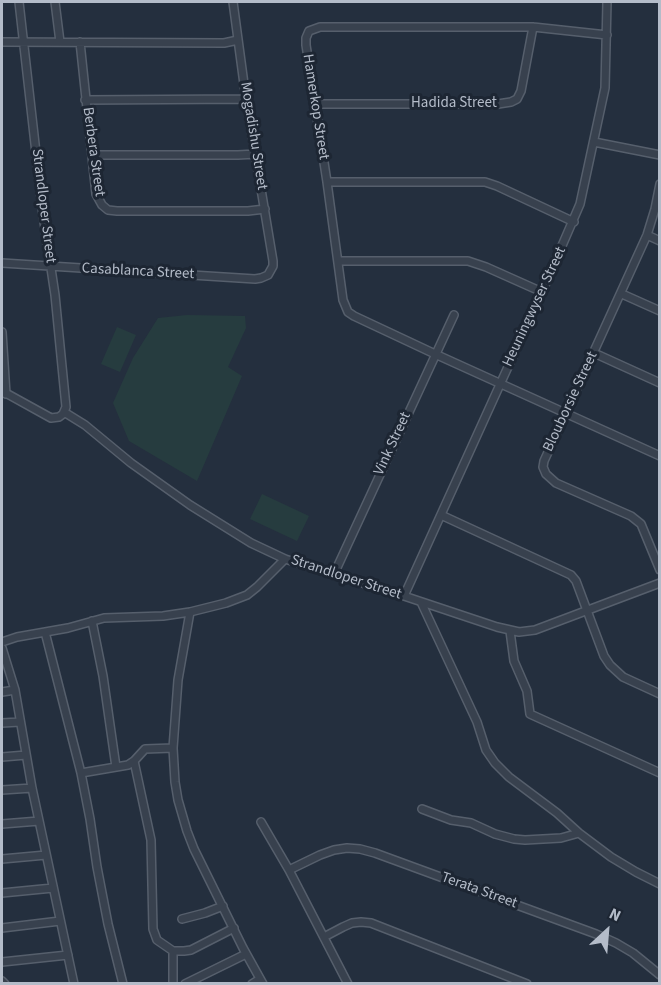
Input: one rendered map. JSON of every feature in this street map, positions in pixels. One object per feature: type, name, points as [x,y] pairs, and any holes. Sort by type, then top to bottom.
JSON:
[{"type":"street","name":"Strandloper Street","points":[[19,2],[56,306],[65,411],[190,505],[251,543],[285,559],[510,631],[534,630],[660,583]]},
{"type":"street","points":[[56,2],[60,42]]},
{"type":"street","name":"Mogadishu Street","points":[[233,2],[246,99],[273,261],[271,270]]},
{"type":"street","name":"Heuningwyser Street","points":[[404,596],[574,222],[583,196],[606,79],[607,2]]},
{"type":"street","name":"Hamerkop Street","points":[[607,35],[533,27],[315,28],[308,34],[306,45],[343,300],[348,312],[660,456]]},
{"type":"street","name":"Hadida Street","points":[[315,104],[498,104],[511,102],[517,99],[521,91],[533,27]]},
{"type":"street","points":[[2,42],[224,43],[238,40]]},
{"type":"street","name":"Berbera Street","points":[[80,42],[98,198],[102,206],[108,210],[248,211],[265,209]]},
{"type":"street","points":[[85,100],[246,99]]},
{"type":"street","points":[[594,142],[660,155]]},
{"type":"street","points":[[93,155],[238,156],[256,154]]},
{"type":"street","points":[[327,182],[484,182],[574,222]]},
{"type":"street","name":"Blouborsie Street","points":[[660,184],[647,235],[543,466],[546,474],[556,483],[637,520],[646,534],[660,570]]},
{"type":"street","points":[[647,235],[660,241]]},
{"type":"street","points":[[338,261],[468,261],[542,292]]},
{"type":"street","name":"Casablanca Street","points":[[2,263],[255,279],[264,277],[271,270]]},
{"type":"street","points":[[622,294],[660,311]]},
{"type":"street","name":"Vink Street","points":[[334,574],[454,315]]},
{"type":"street","points":[[2,332],[4,392],[51,418],[59,417],[65,411]]},
{"type":"street","points":[[594,353],[660,383]]},
{"type":"street","points":[[441,515],[568,572],[576,581],[604,656],[610,665],[623,677],[660,694]]},
{"type":"street","points":[[2,642],[104,618],[163,616],[226,603],[247,595],[285,559]]},
{"type":"street","points":[[421,602],[477,722],[484,745],[502,771],[623,865],[660,884]]},
{"type":"street","points":[[190,612],[178,680],[173,748],[175,782],[182,817],[194,849],[261,981],[252,984]]},
{"type":"street","points":[[92,621],[103,676],[116,767]]},
{"type":"street","points":[[510,631],[514,661],[527,691],[530,714],[660,773]]},
{"type":"street","points":[[45,632],[81,773],[108,924],[123,984]]},
{"type":"street","points":[[2,648],[15,690],[32,788],[74,984]]},
{"type":"street","points":[[2,692],[15,690]]},
{"type":"street","points":[[2,723],[20,722]]},
{"type":"street","points":[[81,773],[128,765],[134,762],[145,749],[173,748]]},
{"type":"street","points":[[2,757],[26,755]]},
{"type":"street","points":[[134,762],[151,840],[153,929],[157,940],[173,951],[184,951],[234,928]]},
{"type":"street","points":[[2,790],[32,788]]},
{"type":"street","points":[[422,809],[451,820],[471,823],[495,834],[514,839],[561,838],[579,832]]},
{"type":"street","points":[[2,824],[39,821]]},
{"type":"street","points":[[261,822],[290,870],[348,984]]},
{"type":"street","name":"Terata Street","points":[[290,870],[334,850],[347,848],[375,853],[606,938],[633,953],[660,975]]},
{"type":"street","points":[[2,859],[46,855]]},
{"type":"street","points":[[2,893],[53,888]]},
{"type":"street","points":[[182,920],[222,906]]},
{"type":"street","points":[[2,927],[60,921]]},
{"type":"street","points":[[324,937],[352,923],[371,923],[527,984]]},
{"type":"street","points":[[173,951],[173,984]]},
{"type":"street","points":[[185,984],[246,954]]},
{"type":"street","points":[[2,962],[68,955]]},
{"type":"green space","points":[[187,315],[245,316],[246,328],[228,367],[242,376],[197,481],[129,441],[113,403],[133,358],[158,318]]},
{"type":"green space","points":[[117,327],[136,335],[120,372],[101,364]]},
{"type":"green space","points":[[262,494],[309,516],[297,541],[250,519]]}]
